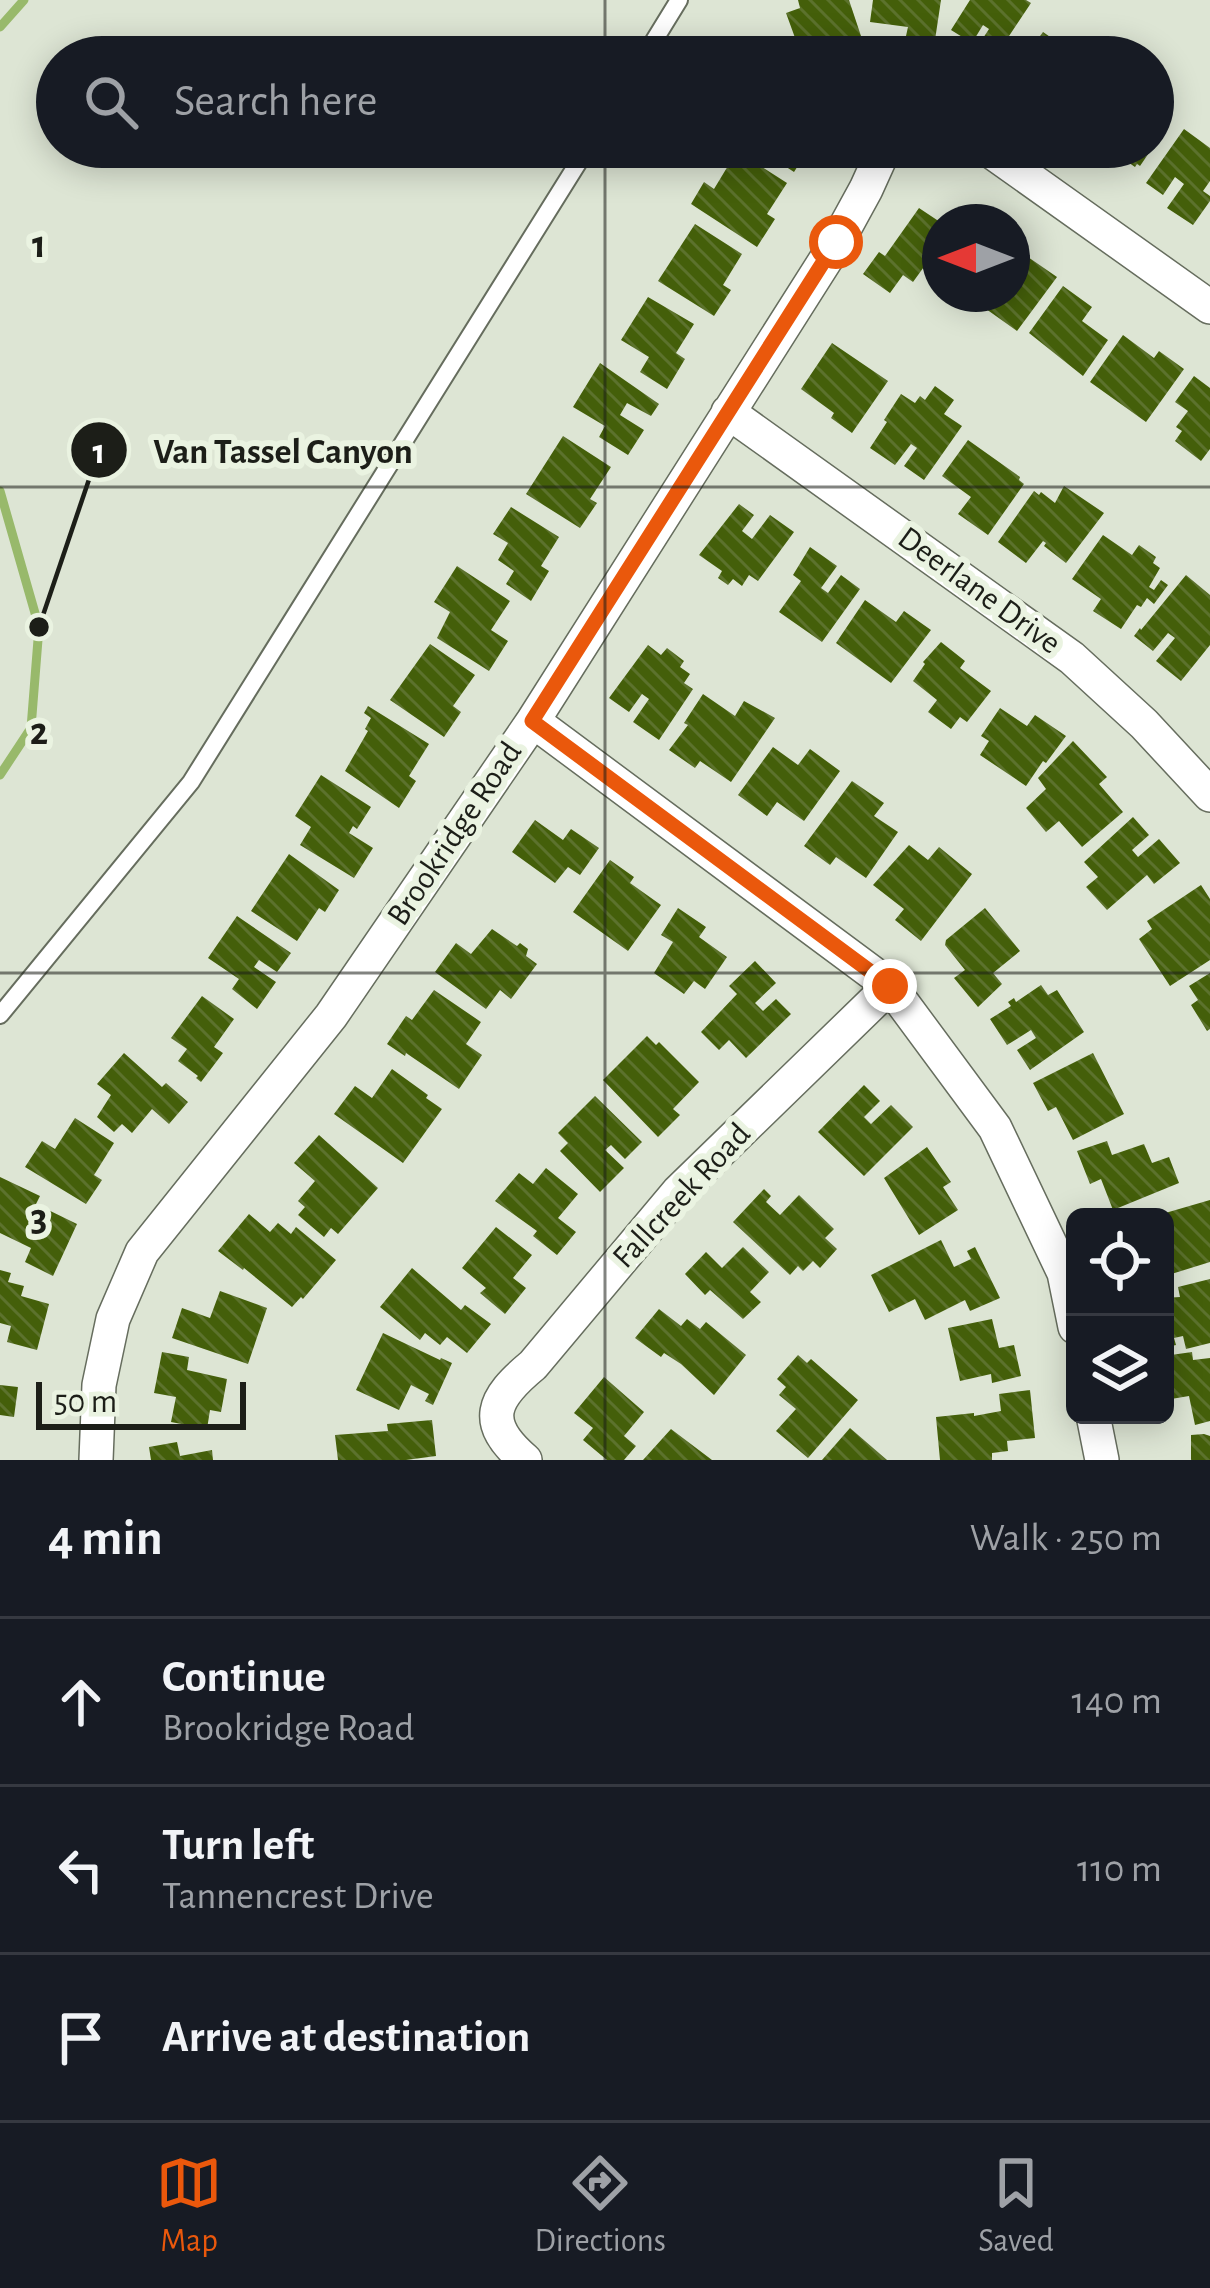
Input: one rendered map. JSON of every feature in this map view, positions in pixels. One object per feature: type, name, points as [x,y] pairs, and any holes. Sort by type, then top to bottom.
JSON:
[{"type":"street","name":"Brookridge Road","points":[[96,1460],[99,1385],[113,1319],[142,1252],[331,1016],[532,721],[836,242],[876,168]]},
{"type":"street","points":[[1015,168],[1210,307]]},
{"type":"street","name":"Deerlane Drive","points":[[728,412],[1072,658],[1144,724],[1210,795]]},
{"type":"street","points":[[532,721],[890,986],[995,1128],[1064,1273],[1073,1316]]},
{"type":"street","name":"Fallcreek Road","points":[[526,1460],[506,1441],[496,1422],[509,1385],[532,1365],[678,1192],[890,986]]},
{"type":"street","points":[[1095,1424],[1102,1460]]},
{"type":"lane","points":[[657,36],[680,0]]},
{"type":"lane","points":[[0,1015],[191,782],[574,168]]},
{"type":"building","points":[[798,0],[849,0],[861,36],[794,36],[786,13],[800,8]]},
{"type":"building","points":[[873,0],[941,0],[936,36],[906,36],[908,27],[870,22]]},
{"type":"building","points":[[970,0],[1031,3],[1009,36],[984,36],[989,29],[983,25],[976,36],[951,30]]},
{"type":"building","points":[[1184,129],[1210,148],[1210,181],[1203,191],[1210,201],[1193,225],[1167,208],[1184,184],[1175,177],[1163,195],[1146,183],[1157,168],[1174,168],[1174,143]]},
{"type":"building","points":[[727,168],[764,168],[787,183],[767,214],[775,219],[757,247],[691,204],[704,182],[714,189]]},
{"type":"building","points":[[922,210],[922,270],[913,282],[903,275],[890,293],[863,274],[879,252],[885,256]]},
{"type":"building","points":[[695,224],[742,254],[723,285],[731,290],[714,316],[658,281]]},
{"type":"building","points":[[1030,258],[1057,277],[1017,331],[990,312],[1030,312]]},
{"type":"building","points":[[1063,286],[1092,307],[1082,321],[1108,340],[1083,376],[1029,333]]},
{"type":"building","points":[[648,297],[694,324],[676,353],[685,359],[667,389],[640,372],[649,357],[621,340]]},
{"type":"building","points":[[1123,335],[1154,358],[1159,351],[1184,369],[1146,422],[1090,382]]},
{"type":"building","points":[[832,343],[888,381],[852,433],[801,389]]},
{"type":"building","points":[[600,363],[659,404],[651,416],[627,403],[620,415],[644,430],[628,455],[599,437],[605,426],[573,407]]},
{"type":"building","points":[[1194,376],[1210,388],[1210,449],[1201,461],[1175,441],[1182,431],[1176,427],[1188,411],[1175,402]]},
{"type":"building","points":[[935,386],[954,400],[944,414],[962,426],[924,480],[904,466],[917,448],[911,444],[895,465],[870,448],[901,394],[915,403],[920,396],[925,400]]},
{"type":"building","points":[[563,436],[611,467],[590,499],[597,503],[580,528],[526,494]]},
{"type":"building","points":[[968,440],[1024,484],[988,535],[958,514],[971,497],[942,476]]},
{"type":"building","points":[[1064,486],[1104,513],[1066,563],[1043,541],[1026,563],[998,542],[1034,491],[1055,503]]},
{"type":"building","points":[[739,504],[754,515],[742,531],[752,539],[770,515],[794,532],[758,581],[749,575],[742,586],[733,579],[728,585],[718,578],[722,571],[699,555]]},
{"type":"building","points":[[511,507],[559,537],[541,566],[549,571],[531,601],[506,584],[514,571],[498,560],[508,543],[493,534]]},
{"type":"building","points":[[1103,535],[1132,555],[1139,545],[1156,557],[1153,563],[1160,568],[1149,587],[1154,590],[1161,580],[1168,585],[1154,604],[1147,598],[1141,607],[1137,605],[1121,629],[1093,611],[1101,599],[1072,579]]},
{"type":"building","points":[[810,547],[837,566],[821,588],[828,593],[841,575],[860,589],[822,642],[779,612],[801,581],[793,575]]},
{"type":"building","points":[[457,566],[510,601],[491,630],[508,641],[489,671],[437,638],[450,612],[434,602]]},
{"type":"building","points":[[1186,575],[1210,595],[1210,645],[1181,681],[1156,661],[1175,638],[1168,633],[1153,651],[1134,636]]},
{"type":"building","points":[[865,600],[896,622],[904,611],[931,630],[891,683],[836,643]]},
{"type":"building","points":[[941,642],[965,661],[960,668],[991,691],[967,722],[960,717],[951,729],[928,712],[937,700],[913,681]]},
{"type":"building","points":[[430,644],[475,675],[453,706],[461,712],[444,737],[390,700]]},
{"type":"building","points":[[648,645],[661,655],[667,648],[684,661],[680,667],[690,674],[684,683],[693,689],[659,740],[633,722],[649,699],[642,694],[629,712],[609,698]]},
{"type":"building","points":[[703,694],[735,716],[744,701],[775,718],[731,782],[700,761],[695,768],[669,750]]},
{"type":"building","points":[[368,706],[429,744],[409,776],[416,781],[399,808],[345,771],[368,731],[371,718],[364,713]]},
{"type":"building","points":[[1000,708],[1027,726],[1035,715],[1066,736],[1026,786],[980,755],[989,741],[981,736]]},
{"type":"building","points":[[1073,741],[1107,777],[1099,784],[1123,812],[1082,847],[1059,821],[1046,832],[1026,808],[1046,789],[1038,778]]},
{"type":"building","points":[[773,747],[798,765],[810,749],[840,771],[804,821],[777,802],[767,816],[738,795]]},
{"type":"building","points":[[321,775],[371,807],[349,833],[373,848],[354,878],[300,845],[311,827],[295,816]]},
{"type":"building","points":[[852,781],[884,803],[874,816],[898,832],[866,878],[836,857],[830,865],[804,846]]},
{"type":"building","points":[[1133,817],[1149,835],[1132,850],[1138,857],[1159,839],[1180,863],[1154,884],[1147,875],[1107,910],[1086,887],[1098,877],[1084,862]]},
{"type":"building","points":[[535,820],[563,840],[571,829],[599,848],[580,875],[568,867],[555,883],[512,852]]},
{"type":"building","points":[[909,845],[928,860],[939,847],[972,874],[921,941],[895,920],[904,909],[873,885]]},
{"type":"building","points":[[289,854],[339,890],[325,912],[319,908],[297,941],[251,911]]},
{"type":"building","points":[[610,860],[634,877],[630,883],[661,905],[628,951],[573,912]]},
{"type":"building","points":[[1201,885],[1210,899],[1210,960],[1170,986],[1139,939],[1152,929],[1147,921]]},
{"type":"building","points":[[678,908],[706,927],[699,937],[727,957],[705,989],[694,981],[684,994],[654,973],[673,942],[661,935]]},
{"type":"building","points":[[985,908],[1020,951],[993,973],[1002,984],[978,1007],[954,978],[965,970],[945,945]]},
{"type":"building","points":[[237,916],[291,953],[277,972],[259,960],[254,967],[276,982],[257,1009],[232,989],[239,979],[208,958]]},
{"type":"building","points":[[492,929],[528,949],[526,956],[537,964],[511,999],[500,990],[486,1009],[435,972],[456,943],[471,954]]},
{"type":"building","points":[[755,961],[776,983],[755,1003],[763,1011],[776,999],[791,1014],[746,1058],[729,1040],[719,1050],[701,1032],[737,994],[729,986]]},
{"type":"building","points":[[1210,973],[1207,1031],[1191,1005],[1198,1000],[1189,986]]},
{"type":"building","points":[[1041,985],[1048,995],[1057,990],[1084,1032],[1030,1070],[1017,1050],[1036,1038],[1031,1030],[1007,1045],[990,1019],[1011,1006],[1008,1002],[1014,998],[1016,1002]]},
{"type":"building","points":[[434,990],[481,1022],[466,1044],[482,1055],[459,1089],[387,1044],[406,1016],[412,1020]]},
{"type":"building","points":[[202,996],[234,1019],[214,1047],[223,1053],[201,1082],[178,1061],[187,1049],[171,1038]]},
{"type":"building","points":[[647,1036],[699,1082],[673,1109],[680,1115],[658,1137],[603,1080]]},
{"type":"building","points":[[124,1053],[162,1087],[166,1083],[188,1102],[169,1124],[152,1109],[132,1133],[122,1124],[114,1132],[97,1117],[111,1095],[97,1084]]},
{"type":"building","points":[[1093,1053],[1124,1114],[1073,1140],[1056,1107],[1048,1111],[1033,1083]]},
{"type":"building","points":[[392,1069],[442,1109],[403,1163],[334,1114],[355,1086],[372,1098]]},
{"type":"building","points":[[864,1085],[880,1101],[864,1117],[871,1124],[891,1105],[913,1127],[864,1176],[818,1132]]},
{"type":"building","points":[[595,1096],[642,1142],[625,1159],[611,1145],[605,1150],[624,1168],[600,1192],[560,1151],[568,1143],[558,1133]]},
{"type":"building","points":[[75,1118],[114,1143],[94,1175],[102,1180],[86,1204],[25,1167],[42,1141],[55,1149]]},
{"type":"building","points":[[319,1135],[378,1188],[338,1234],[331,1228],[324,1237],[298,1215],[305,1207],[298,1201],[315,1181],[294,1163]]},
{"type":"building","points":[[1107,1141],[1112,1155],[1144,1144],[1152,1163],[1169,1157],[1179,1183],[1112,1208],[1101,1179],[1090,1184],[1077,1151]]},
{"type":"building","points":[[927,1147],[951,1182],[943,1187],[958,1210],[919,1235],[884,1178]]},
{"type":"building","points":[[546,1168],[578,1194],[558,1218],[576,1232],[557,1255],[533,1236],[537,1231],[495,1201],[519,1173],[533,1184]]},
{"type":"building","points":[[0,1177],[40,1196],[36,1204],[77,1224],[53,1276],[25,1262],[31,1248],[0,1233]]},
{"type":"building","points":[[764,1189],[771,1196],[766,1202],[780,1215],[799,1195],[834,1229],[825,1238],[837,1249],[820,1268],[813,1261],[790,1275],[733,1222]]},
{"type":"building","points":[[1210,1200],[1210,1262],[1174,1273],[1174,1210]]},
{"type":"building","points":[[249,1214],[270,1232],[278,1223],[291,1234],[296,1227],[336,1260],[292,1307],[218,1251]]},
{"type":"building","points":[[496,1227],[532,1255],[513,1278],[526,1288],[505,1314],[480,1293],[486,1288],[462,1268]]},
{"type":"building","points":[[941,1240],[954,1267],[971,1259],[967,1251],[975,1247],[1000,1298],[970,1311],[965,1300],[925,1320],[915,1299],[889,1312],[871,1275]]},
{"type":"building","points":[[743,1247],[769,1272],[750,1292],[761,1302],[743,1319],[710,1290],[705,1295],[685,1274],[706,1252],[722,1268]]},
{"type":"building","points":[[412,1268],[461,1310],[465,1305],[491,1324],[467,1353],[447,1337],[440,1345],[425,1333],[420,1340],[380,1307]]},
{"type":"building","points":[[0,1270],[11,1273],[8,1282],[24,1286],[21,1296],[49,1304],[37,1350],[7,1342],[11,1326],[0,1323]]},
{"type":"building","points":[[1210,1279],[1210,1343],[1186,1349],[1183,1336],[1174,1338],[1178,1287]]},
{"type":"building","points":[[220,1291],[267,1308],[248,1364],[172,1338],[182,1308],[210,1318]]},
{"type":"building","points":[[659,1309],[681,1326],[687,1319],[700,1329],[706,1322],[746,1355],[714,1395],[681,1364],[664,1353],[661,1357],[635,1338]]},
{"type":"building","points":[[992,1319],[999,1348],[1014,1345],[1021,1376],[992,1383],[991,1374],[960,1381],[948,1328]]},
{"type":"building","points":[[383,1333],[452,1363],[433,1405],[425,1401],[429,1394],[411,1385],[399,1410],[356,1390]]},
{"type":"building","points":[[162,1352],[189,1357],[187,1370],[227,1379],[221,1412],[210,1410],[207,1429],[171,1422],[176,1397],[154,1393]]},
{"type":"building","points":[[1192,1352],[1193,1360],[1210,1358],[1210,1421],[1195,1425],[1189,1396],[1174,1398],[1174,1355]]},
{"type":"building","points":[[798,1355],[807,1363],[811,1359],[858,1400],[808,1458],[776,1431],[796,1409],[779,1395],[786,1387],[777,1379]]},
{"type":"building","points":[[604,1377],[644,1412],[624,1436],[636,1446],[624,1460],[607,1460],[583,1440],[593,1428],[574,1413]]},
{"type":"building","points":[[0,1385],[18,1387],[14,1417],[0,1415]]},
{"type":"building","points":[[1030,1390],[1035,1438],[1007,1441],[1008,1451],[992,1453],[992,1460],[940,1460],[936,1417],[1001,1411],[999,1394]]},
{"type":"building","points":[[432,1420],[436,1456],[338,1460],[335,1435],[388,1431],[387,1424]]},
{"type":"building","points":[[850,1428],[887,1460],[822,1460]]},
{"type":"building","points":[[671,1429],[712,1460],[643,1460]]},
{"type":"building","points":[[1191,1435],[1210,1436],[1210,1460],[1191,1460]]},
{"type":"building","points":[[177,1442],[180,1456],[212,1450],[213,1460],[151,1460],[149,1447]]},
{"type":"waterway","points":[[0,27],[24,0]]},
{"type":"waterway","points":[[0,491],[39,627],[31,728],[0,775]]},
{"type":"place","name":"Van Tassel Canyon","points":[[39,627]]},
{"type":"route","points":[[836,242],[532,721],[890,986]]}]
